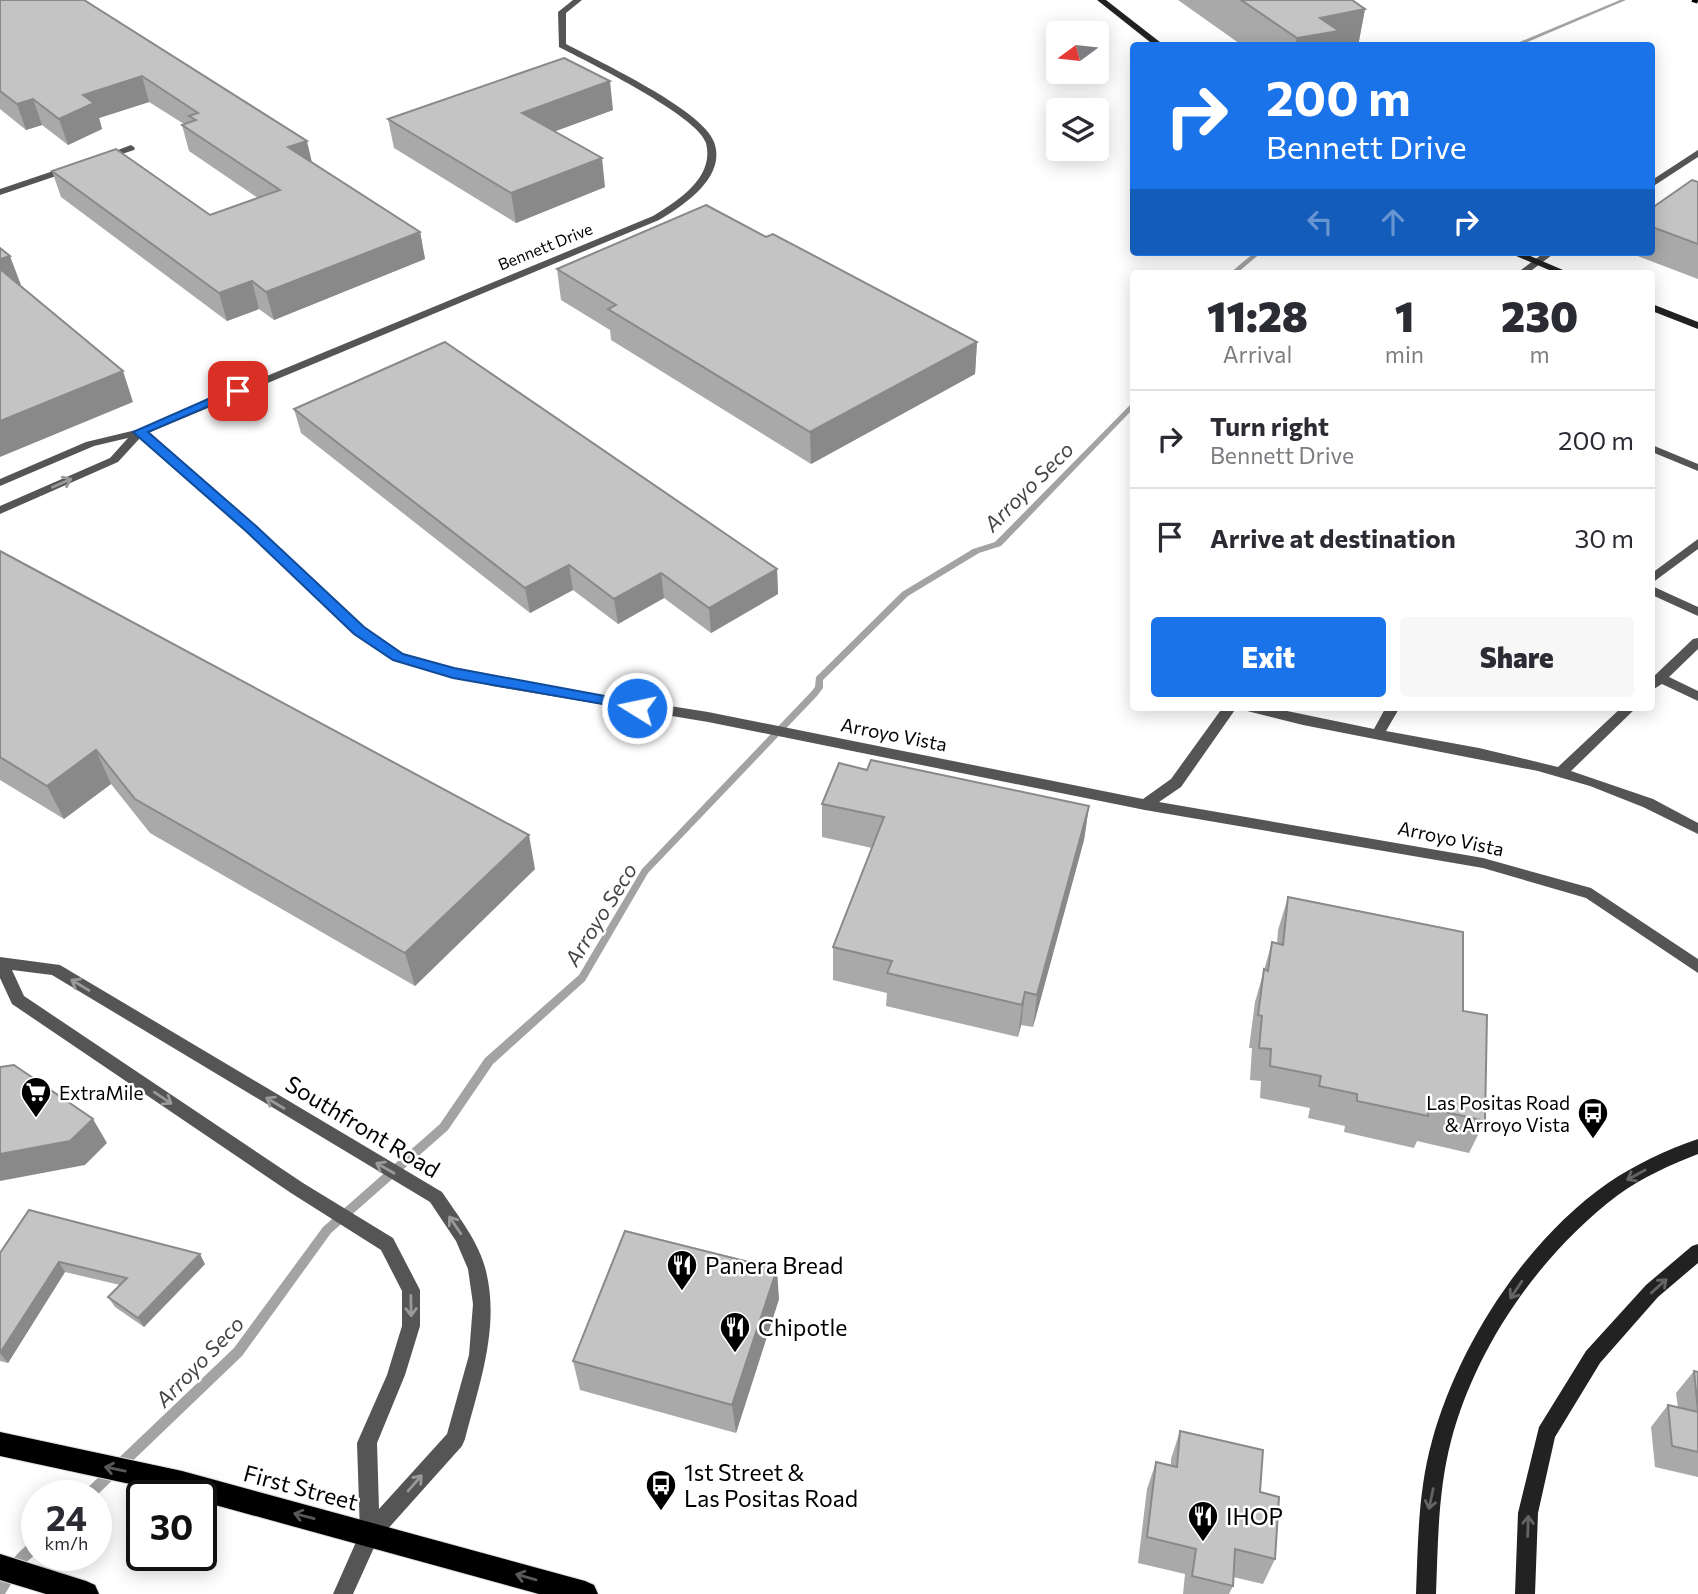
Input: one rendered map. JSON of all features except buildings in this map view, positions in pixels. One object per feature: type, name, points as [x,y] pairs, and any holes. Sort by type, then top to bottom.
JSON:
[{"type":"main road","points":[[1101,0],[1156,42]]},
{"type":"main road","points":[[1522,256],[1557,270]]},
{"type":"main road","points":[[1655,308],[1698,326]]},
{"type":"main road","points":[[1426,1594],[1428,1515],[1447,1421],[1487,1334],[1527,1273],[1558,1236],[1625,1181],[1675,1153],[1698,1146]]},
{"type":"main road","points":[[1525,1594],[1528,1513],[1546,1434],[1593,1357],[1652,1292],[1698,1252]]},
{"type":"main road","name":"First Street","points":[[0,1444],[182,1483],[586,1594]]},
{"type":"main road","points":[[0,1567],[78,1591]]},
{"type":"street","name":"Bennett Drive","points":[[0,483],[90,444],[140,432],[656,218],[678,205],[703,181],[711,157],[709,139],[693,120],[562,45],[562,12],[578,0]]},
{"type":"street","points":[[95,160],[131,148]]},
{"type":"street","points":[[1655,182],[1698,153]]},
{"type":"street","points":[[0,191],[83,164]]},
{"type":"street","points":[[1526,270],[1545,256]]},
{"type":"street","name":"Bennett Drive","points":[[0,510],[114,460],[140,432]]},
{"type":"street","name":"Arroyo Vista","points":[[140,432],[251,529],[359,631],[398,657],[492,682],[749,725],[1145,805],[1483,863],[1591,894],[1698,967]]},
{"type":"street","points":[[1655,449],[1698,468]]},
{"type":"street","points":[[1655,577],[1698,543]]},
{"type":"street","points":[[1655,591],[1698,612]]},
{"type":"street","points":[[1698,642],[1656,682],[1698,697]]},
{"type":"street","points":[[1145,805],[1176,783],[1227,711]]},
{"type":"street","points":[[1263,711],[1317,726],[1378,734],[1607,786],[1698,829]]},
{"type":"street","points":[[1378,734],[1391,711]]},
{"type":"street","points":[[1559,774],[1626,711]]},
{"type":"street","name":"Southfront Road","points":[[1,963],[18,1000],[297,1188],[387,1244],[411,1290],[411,1326],[396,1375],[367,1443],[370,1534]]},
{"type":"street","name":"Southfront Road","points":[[1,963],[55,969],[333,1138],[436,1197],[463,1236],[477,1269],[482,1304],[478,1355],[455,1439],[370,1534],[343,1594]]},
{"type":"waterway","name":"Arroyo Seco","points":[[1522,42],[1624,0]]},
{"type":"waterway","name":"Arroyo Seco","points":[[1237,270],[1254,256]]},
{"type":"waterway","name":"Arroyo Seco","points":[[104,1480],[238,1352],[327,1230],[444,1127],[489,1061],[582,978],[645,871],[814,694],[819,688],[819,679],[905,594],[976,551],[998,544],[1130,408]]},
{"type":"waterway","name":"Arroyo Seco","points":[[0,1591],[21,1559]]},
{"type":"railway","points":[[1692,0],[1698,2]]},
{"type":"place","name":"ExtraMile","points":[[36,1119]]},
{"type":"place","name":"Las Positas Road & Arroyo Vista","points":[[1593,1140]]},
{"type":"place","name":"Panera Bread","points":[[682,1292]]},
{"type":"place","name":"Chipotle","points":[[735,1354]]},
{"type":"place","name":"1st Street & Las Positas Road","points":[[661,1512]]},
{"type":"place","name":"IHOP","points":[[1203,1543]]},
{"type":"route","points":[[238,391],[140,432],[251,529],[359,631],[398,657],[453,673],[637,708]]}]
